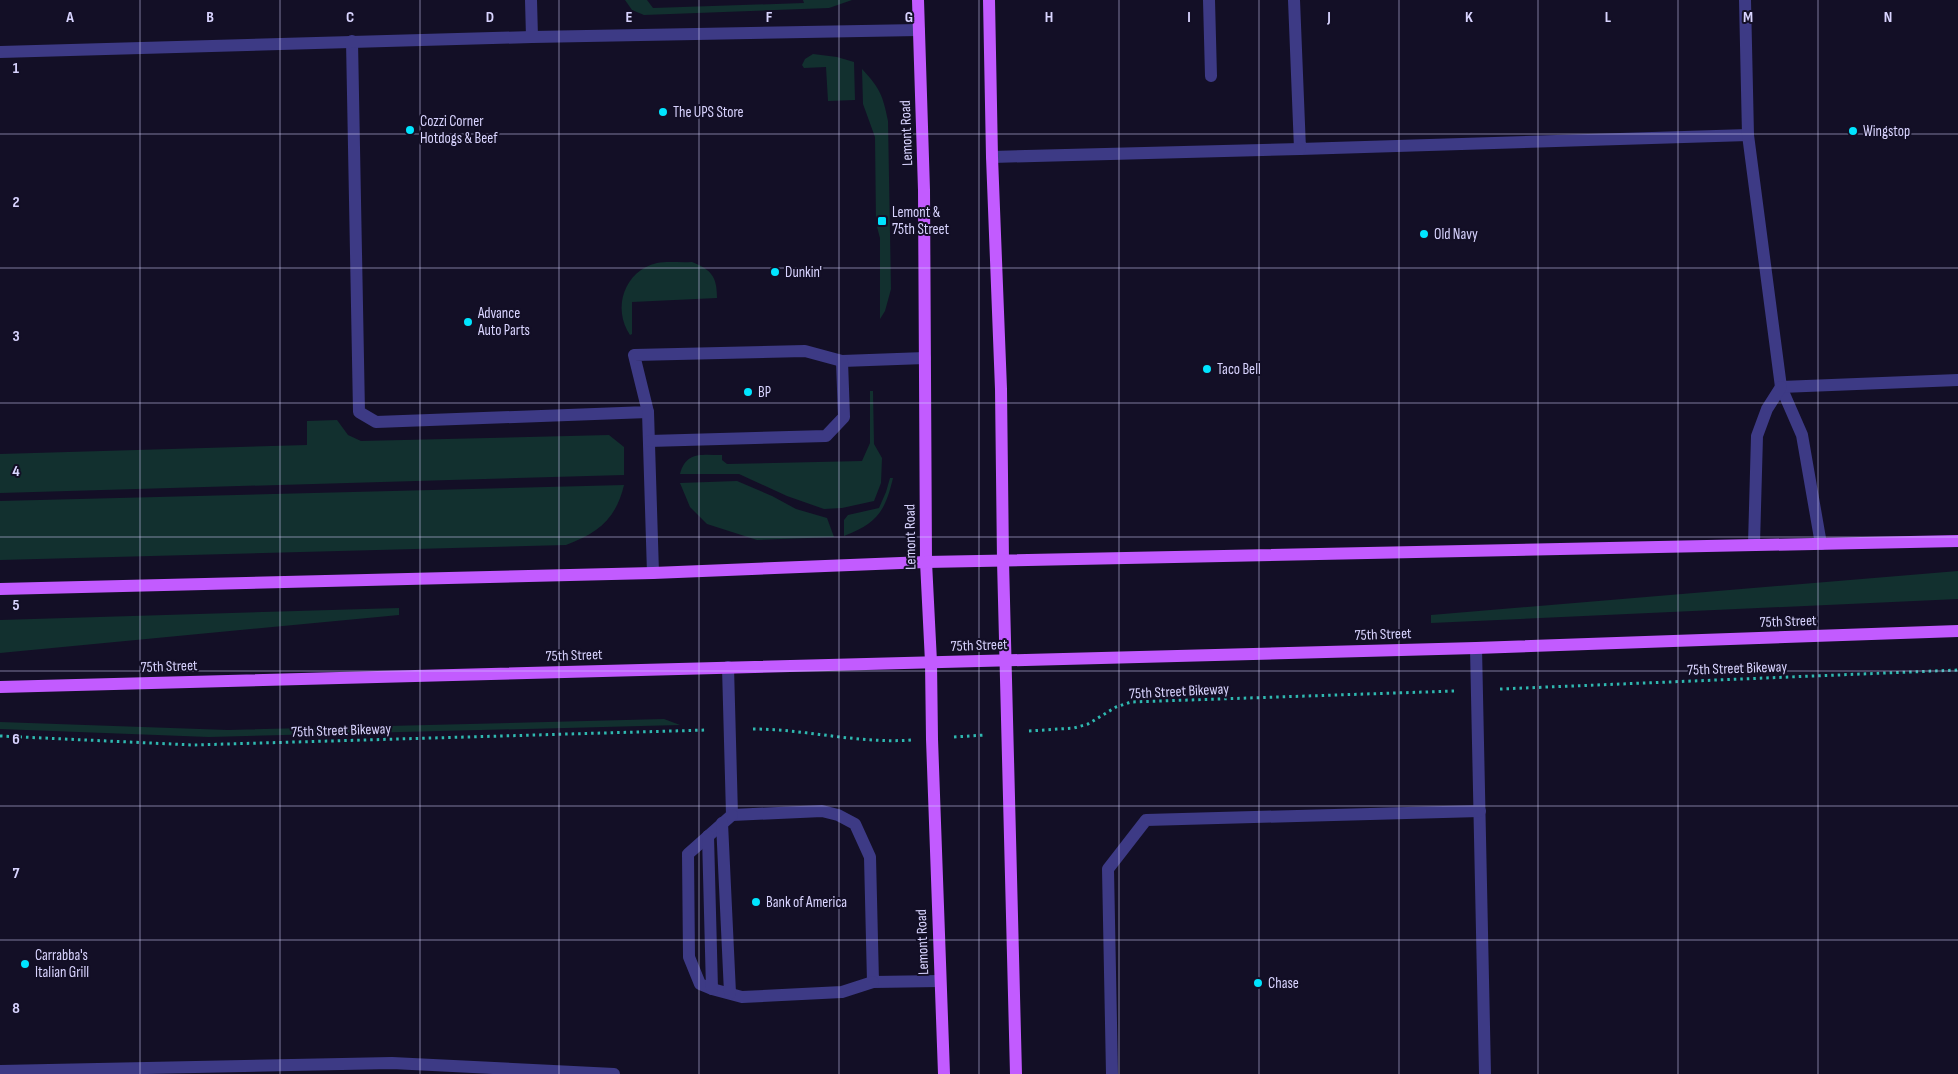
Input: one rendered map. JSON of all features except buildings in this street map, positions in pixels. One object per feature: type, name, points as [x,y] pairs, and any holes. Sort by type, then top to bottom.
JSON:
[{"type":"main road","name":"Lemont Road","points":[[918,0],[924,190],[926,562],[944,1074]]},
{"type":"main road","points":[[989,0],[992,157],[1001,389],[1003,561],[1016,1074]]},
{"type":"main road","points":[[0,589],[653,573],[926,562],[1958,541]]},
{"type":"main road","name":"75th Street","points":[[0,687],[1476,648],[1958,631]]},
{"type":"lane","points":[[531,0],[532,37]]},
{"type":"lane","points":[[1209,0],[1211,76]]},
{"type":"lane","points":[[1294,0],[1300,149]]},
{"type":"lane","points":[[1745,0],[1748,135],[1781,387],[1802,435],[1821,544]]},
{"type":"lane","points":[[0,52],[352,41],[919,30]]},
{"type":"lane","points":[[352,41],[359,412],[376,422],[648,412]]},
{"type":"lane","points":[[992,157],[1748,135]]},
{"type":"lane","points":[[653,573],[648,412],[634,355],[805,351],[842,361],[924,358]]},
{"type":"lane","points":[[649,440],[826,436],[844,417],[842,361]]},
{"type":"lane","points":[[1781,387],[1958,380]]},
{"type":"lane","points":[[1754,544],[1756,436],[1767,409],[1781,387]]},
{"type":"lane","points":[[1476,648],[1485,1074]]},
{"type":"lane","points":[[728,667],[732,815]]},
{"type":"lane","points":[[873,982],[870,856],[855,824],[838,815],[822,812],[732,815],[688,854],[689,957],[700,984],[742,997],[842,992],[873,982],[940,981]]},
{"type":"lane","points":[[1112,1074],[1108,869],[1146,820],[1480,812]]},
{"type":"lane","points":[[722,823],[730,993]]},
{"type":"lane","points":[[708,836],[712,989]]},
{"type":"lane","points":[[0,1071],[392,1063],[614,1074]]},
{"type":"path","name":"75th Street Bikeway","points":[[1516,688],[1958,670]]},
{"type":"path","name":"75th Street Bikeway","points":[[780,729],[888,742],[1074,728],[1088,724],[1116,706],[1131,702],[1437,692]]},
{"type":"path","name":"75th Street Bikeway","points":[[0,736],[193,745],[683,730]]},
{"type":"green space","points":[[625,0],[647,0],[653,8],[804,3],[803,0],[852,0],[829,8],[644,15],[632,10]]},
{"type":"green space","points":[[813,54],[837,57],[854,62],[855,100],[828,101],[826,67],[804,68],[802,65],[805,59]]},
{"type":"green space","points":[[862,69],[880,93],[888,121],[891,289],[885,311],[880,319],[880,238],[876,223],[875,137],[863,104]]},
{"type":"green space","points":[[692,262],[709,271],[712,275],[716,285],[717,298],[632,302],[632,334],[630,335],[622,313],[624,292],[629,282],[646,267],[657,263]]},
{"type":"green space","points":[[870,391],[873,391],[874,444],[882,458],[881,483],[874,501],[842,508],[824,509],[787,496],[739,474],[680,474],[686,461],[702,455],[722,455],[722,460],[727,464],[862,461],[870,443]]},
{"type":"green space","points":[[337,420],[348,435],[361,441],[609,435],[624,447],[624,475],[0,493],[0,454],[307,445],[307,421]]},
{"type":"green space","points":[[890,478],[893,478],[887,500],[878,515],[864,526],[844,536],[844,520],[848,515],[879,508]]},
{"type":"green space","points":[[737,481],[796,509],[827,518],[834,537],[757,540],[707,524],[690,507],[680,483]]},
{"type":"green space","points":[[624,485],[621,497],[611,516],[596,530],[566,545],[0,560],[0,501]]},
{"type":"green space","points":[[1958,571],[1958,599],[1431,623],[1431,615]]},
{"type":"green space","points":[[399,608],[399,615],[0,653],[0,620]]},
{"type":"green space","points":[[664,719],[680,725],[209,737],[0,729],[0,722],[228,730]]},
{"type":"place","name":"The UPS Store","points":[[663,112]]},
{"type":"place","name":"Cozzi Corner Hotdogs & Beef","points":[[410,130]]},
{"type":"place","name":"Wingstop","points":[[1853,131]]},
{"type":"place","name":"Lemont & 75th Street","points":[[882,221]]},
{"type":"place","name":"Old Navy","points":[[1424,234]]},
{"type":"place","name":"Dunkin'","points":[[775,272]]},
{"type":"place","name":"Advance Auto Parts","points":[[468,322]]},
{"type":"place","name":"Taco Bell","points":[[1207,369]]},
{"type":"place","name":"BP","points":[[748,392]]},
{"type":"place","name":"Bank of America","points":[[756,902]]},
{"type":"place","name":"Carrabba's Italian Grill","points":[[25,964]]},
{"type":"place","name":"Chase","points":[[1258,983]]}]
